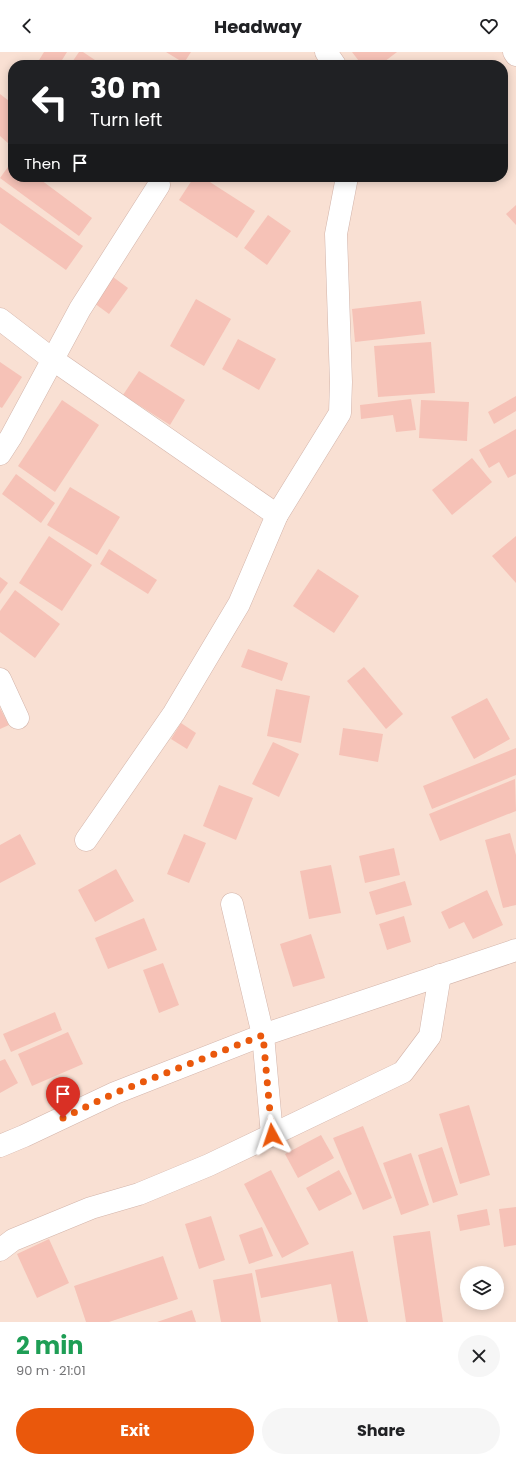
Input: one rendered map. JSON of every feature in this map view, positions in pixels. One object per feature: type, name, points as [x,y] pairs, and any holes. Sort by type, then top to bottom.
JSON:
[{"type":"street","points":[[86,840],[174,713],[235,611],[277,515],[340,413],[341,382],[336,234],[346,182]]},
{"type":"street","points":[[0,454],[11,437],[80,309],[159,185]]},
{"type":"street","points":[[0,319],[52,359],[277,515]]},
{"type":"street","points":[[0,679],[18,718]]},
{"type":"street","points":[[232,904],[263,1035],[272,1135]]},
{"type":"street","points":[[0,1146],[115,1093],[263,1035],[516,950]]},
{"type":"street","points":[[0,1250],[13,1240],[91,1208],[139,1194],[209,1165],[404,1072],[430,1036],[440,975]]},
{"type":"shaded area","points":[[0,52],[516,52],[516,1322],[0,1322]]},
{"type":"building","points":[[44,52],[67,52],[62,60],[39,60]]},
{"type":"building","points":[[79,52],[83,52],[95,60],[73,60]]},
{"type":"building","points":[[166,52],[191,52],[186,60],[179,60]]},
{"type":"building","points":[[352,52],[397,52],[387,60],[358,60]]},
{"type":"building","points":[[0,94],[8,100],[8,143],[0,136]]},
{"type":"building","points":[[8,167],[8,182],[44,182],[92,218],[79,236],[0,178]]},
{"type":"building","points":[[191,182],[210,182],[255,211],[237,238],[179,200]]},
{"type":"building","points":[[0,187],[83,246],[66,270],[0,223]]},
{"type":"building","points":[[516,205],[516,225],[506,214]]},
{"type":"building","points":[[268,215],[291,231],[267,265],[244,248]]},
{"type":"building","points":[[113,277],[128,288],[109,314],[94,303]]},
{"type":"building","points":[[196,299],[231,319],[204,366],[170,346]]},
{"type":"building","points":[[421,301],[425,334],[355,342],[352,309]]},
{"type":"building","points":[[238,339],[276,359],[259,390],[222,369]]},
{"type":"building","points":[[431,342],[435,393],[378,397],[374,346]]},
{"type":"building","points":[[0,362],[22,377],[2,408],[0,407]]},
{"type":"building","points":[[139,371],[185,400],[170,425],[123,395]]},
{"type":"building","points":[[516,396],[516,411],[494,424],[488,412]]},
{"type":"building","points":[[411,399],[416,430],[396,432],[393,415],[361,419],[360,405]]},
{"type":"building","points":[[62,400],[99,425],[55,492],[18,466]]},
{"type":"building","points":[[421,400],[469,402],[467,441],[419,438]]},
{"type":"building","points":[[516,429],[516,474],[508,478],[499,462],[489,468],[479,450]]},
{"type":"building","points":[[472,458],[492,482],[452,515],[432,490]]},
{"type":"building","points":[[16,474],[55,503],[41,523],[2,494]]},
{"type":"building","points":[[70,487],[120,517],[97,555],[47,525]]},
{"type":"building","points":[[49,536],[92,565],[62,611],[19,583]]},
{"type":"building","points":[[516,536],[516,583],[492,556]]},
{"type":"building","points":[[109,549],[157,580],[148,594],[100,564]]},
{"type":"building","points":[[318,569],[359,596],[334,633],[293,606]]},
{"type":"building","points":[[0,577],[8,583],[0,594]]},
{"type":"building","points":[[15,590],[60,624],[35,658],[0,632],[0,611]]},
{"type":"building","points":[[248,649],[288,663],[282,681],[241,667]]},
{"type":"building","points":[[364,667],[403,714],[386,729],[347,681]]},
{"type":"building","points":[[276,689],[310,696],[301,743],[267,736]]},
{"type":"building","points":[[487,698],[510,739],[474,759],[451,717]]},
{"type":"building","points":[[0,708],[9,725],[0,729]]},
{"type":"building","points":[[181,723],[196,733],[187,749],[171,739]]},
{"type":"building","points":[[343,728],[383,734],[378,762],[339,755]]},
{"type":"building","points":[[273,742],[299,754],[279,797],[252,784]]},
{"type":"building","points":[[516,748],[516,775],[432,809],[423,786]]},
{"type":"building","points":[[515,779],[516,811],[440,841],[429,814]]},
{"type":"building","points":[[219,785],[253,798],[236,840],[203,826]]},
{"type":"building","points":[[510,833],[516,855],[516,905],[503,908],[485,840]]},
{"type":"building","points":[[20,834],[36,864],[0,883],[0,845]]},
{"type":"building","points":[[184,834],[206,843],[189,883],[167,874]]},
{"type":"building","points":[[394,848],[400,875],[365,883],[359,856]]},
{"type":"building","points":[[331,865],[341,913],[309,919],[300,871]]},
{"type":"building","points":[[116,869],[134,901],[95,922],[78,890]]},
{"type":"building","points":[[405,881],[412,905],[376,915],[369,892]]},
{"type":"building","points":[[487,890],[503,925],[473,939],[464,922],[449,929],[441,912]]},
{"type":"building","points":[[404,916],[411,942],[387,950],[379,924]]},
{"type":"building","points":[[144,918],[157,950],[108,969],[95,938]]},
{"type":"building","points":[[311,934],[325,978],[293,987],[280,944]]},
{"type":"building","points":[[163,963],[179,1005],[159,1013],[143,970]]},
{"type":"building","points":[[55,1012],[62,1030],[11,1052],[3,1034]]},
{"type":"building","points":[[68,1032],[83,1064],[32,1086],[18,1054]]},
{"type":"building","points":[[5,1059],[18,1083],[0,1093],[0,1061]]},
{"type":"building","points":[[469,1105],[490,1175],[460,1184],[439,1114]]},
{"type":"building","points":[[363,1126],[392,1198],[363,1210],[333,1138]]},
{"type":"building","points":[[321,1135],[334,1158],[298,1178],[285,1154]]},
{"type":"building","points":[[442,1147],[458,1195],[433,1203],[418,1155]]},
{"type":"building","points":[[411,1153],[429,1205],[401,1215],[383,1163]]},
{"type":"building","points":[[271,1170],[309,1244],[282,1258],[244,1184]]},
{"type":"building","points":[[339,1170],[352,1194],[319,1211],[306,1188]]},
{"type":"building","points":[[516,1207],[516,1245],[504,1247],[499,1209]]},
{"type":"building","points":[[487,1209],[490,1225],[460,1231],[457,1215]]},
{"type":"building","points":[[211,1216],[225,1260],[199,1269],[185,1224]]},
{"type":"building","points":[[262,1227],[273,1256],[249,1264],[239,1235]]},
{"type":"building","points":[[430,1231],[443,1322],[406,1322],[393,1236]]},
{"type":"building","points":[[49,1239],[69,1283],[37,1298],[17,1254]]},
{"type":"building","points":[[353,1251],[368,1322],[338,1322],[331,1284],[261,1298],[255,1270]]},
{"type":"building","points":[[163,1256],[178,1299],[109,1322],[86,1322],[74,1286]]},
{"type":"building","points":[[252,1273],[261,1322],[221,1322],[213,1280]]},
{"type":"building","points":[[192,1310],[196,1322],[157,1322]]},
{"type":"route","points":[[63,1118],[115,1093],[263,1035],[272,1135]]}]
